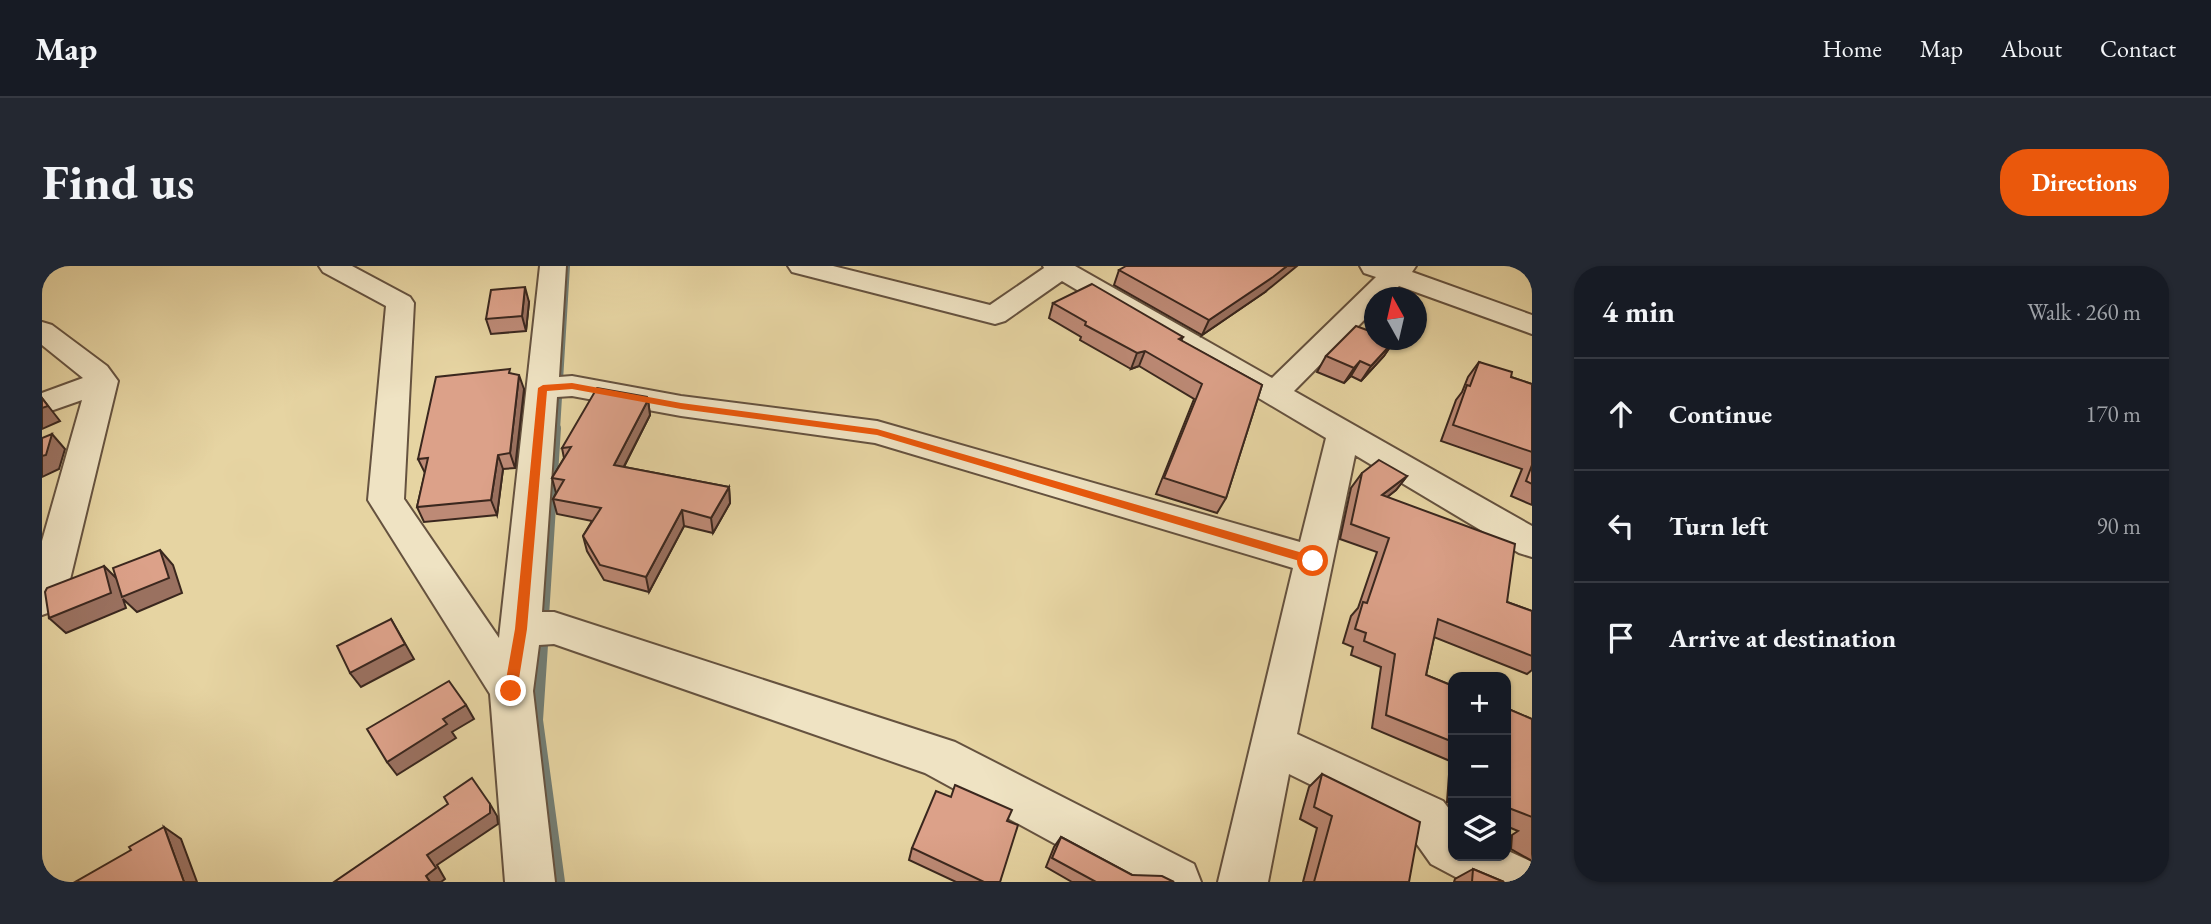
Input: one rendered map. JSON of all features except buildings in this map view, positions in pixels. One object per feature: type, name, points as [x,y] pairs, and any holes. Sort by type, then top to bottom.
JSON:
[{"type":"street","points":[[332,266],[400,303],[386,500],[511,691],[530,882]]},
{"type":"street","points":[[511,691],[538,628],[557,387],[552,266]]},
{"type":"street","points":[[801,266],[995,315],[1059,267],[1532,543]]},
{"type":"street","points":[[1273,394],[1389,269],[1532,325]]},
{"type":"street","points":[[42,331],[103,381]]},
{"type":"street","points":[[42,404],[103,381]]},
{"type":"street","points":[[42,599],[47,592],[103,381]]},
{"type":"street","points":[[557,387],[877,432],[1313,561]]},
{"type":"street","points":[[54,439],[91,424]]},
{"type":"street","points":[[1243,882],[1343,435]]},
{"type":"street","points":[[538,628],[939,757],[1176,882]]},
{"type":"street","points":[[1272,744],[1426,817],[1448,847]]},
{"type":"street","points":[[1475,861],[1518,882]]},
{"type":"waterway","points":[[556,430],[566,266]]},
{"type":"waterway","points":[[543,632],[556,428]]},
{"type":"waterway","points":[[543,630],[537,720],[559,882]]},
{"type":"route","points":[[511,691],[521,629],[543,388],[572,386],[681,406],[877,432],[1313,561]]}]
